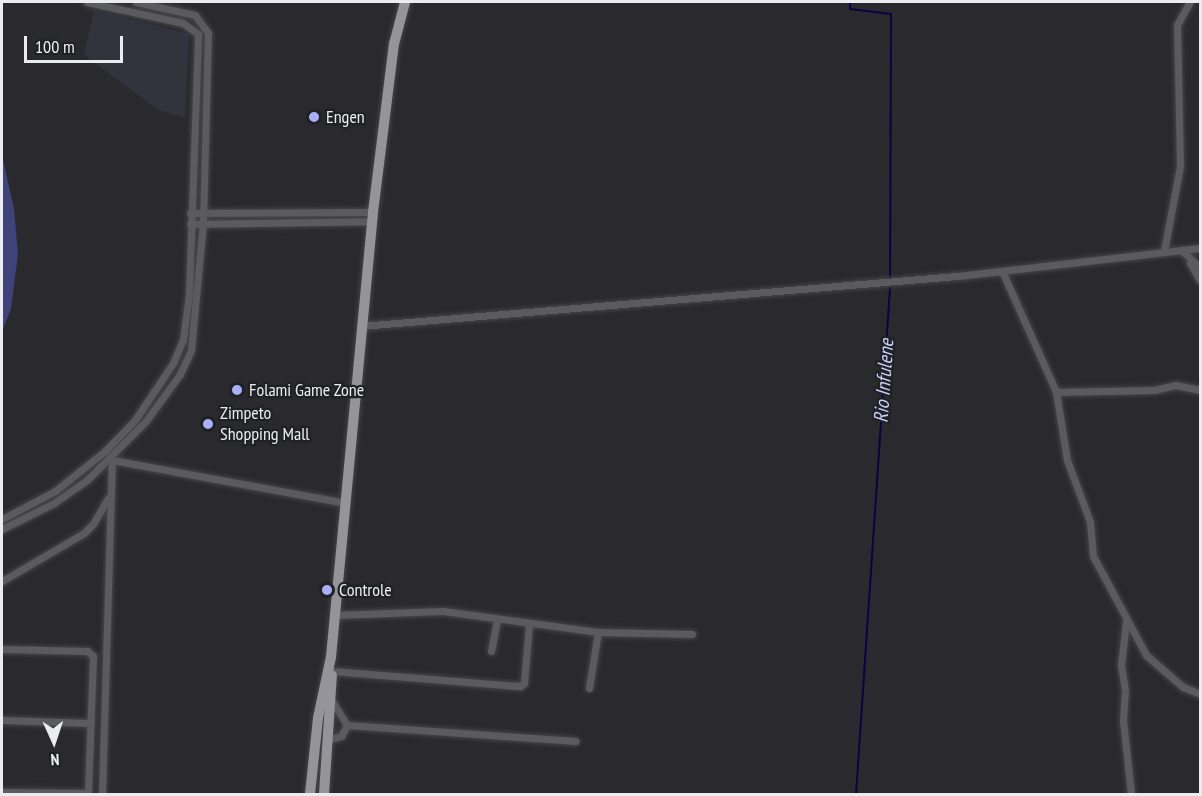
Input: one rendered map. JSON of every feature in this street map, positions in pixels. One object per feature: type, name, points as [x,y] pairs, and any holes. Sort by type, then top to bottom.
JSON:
[{"type":"highway","points":[[310,795],[318,718],[331,657],[372,217],[394,44],[405,2]]},
{"type":"highway","points":[[324,795],[331,699],[331,657]]},
{"type":"street","points":[[2,519],[55,491],[105,451],[135,420],[173,363],[183,340],[188,311],[198,34],[183,23],[87,2]]},
{"type":"street","points":[[2,529],[54,503],[110,459],[146,421],[180,374],[191,350],[204,212],[206,26],[195,15],[136,2]]},
{"type":"street","points":[[1164,251],[1180,166],[1177,25],[1190,2]]},
{"type":"street","points":[[190,213],[372,217]]},
{"type":"street","points":[[190,224],[372,217]]},
{"type":"street","points":[[361,326],[1002,271],[1200,248]]},
{"type":"street","points":[[1181,250],[1200,280]]},
{"type":"street","points":[[1188,260],[1200,267]]},
{"type":"street","points":[[1002,271],[1056,392],[1066,460],[1090,522],[1090,550],[1126,622],[1146,655],[1183,687],[1200,694]]},
{"type":"street","points":[[1056,392],[1154,390],[1175,385],[1200,390]]},
{"type":"street","points":[[102,795],[110,459]]},
{"type":"street","points":[[110,459],[346,503]]},
{"type":"street","points":[[2,580],[84,533],[93,524],[109,495]]},
{"type":"street","points":[[335,615],[443,611],[530,625],[598,632],[692,634]]},
{"type":"street","points":[[491,651],[497,620]]},
{"type":"street","points":[[1126,622],[1121,664],[1125,692],[1123,726],[1131,795]]},
{"type":"street","points":[[332,671],[520,686],[524,683],[530,625]]},
{"type":"street","points":[[589,688],[598,632]]},
{"type":"street","points":[[2,649],[91,653],[88,793],[2,792]]},
{"type":"street","points":[[331,699],[347,725]]},
{"type":"street","points":[[2,720],[90,723]]},
{"type":"street","points":[[327,740],[341,736],[347,725]]},
{"type":"street","points":[[347,725],[575,741]]},
{"type":"shaded area","points":[[94,10],[189,34],[185,118],[158,110],[84,55]]},
{"type":"shaded area","points":[[2,155],[14,209],[18,254],[11,309],[2,331]]},
{"type":"waterway","name":"Rio Infulene","points":[[850,2],[850,9],[891,14],[890,288],[856,794]]},
{"type":"place","name":"Engen","points":[[314,117]]},
{"type":"place","name":"Folami Game Zone","points":[[237,390]]},
{"type":"place","name":"Zimpeto Shopping Mall","points":[[208,424]]},
{"type":"place","name":"Controle","points":[[327,590]]}]
